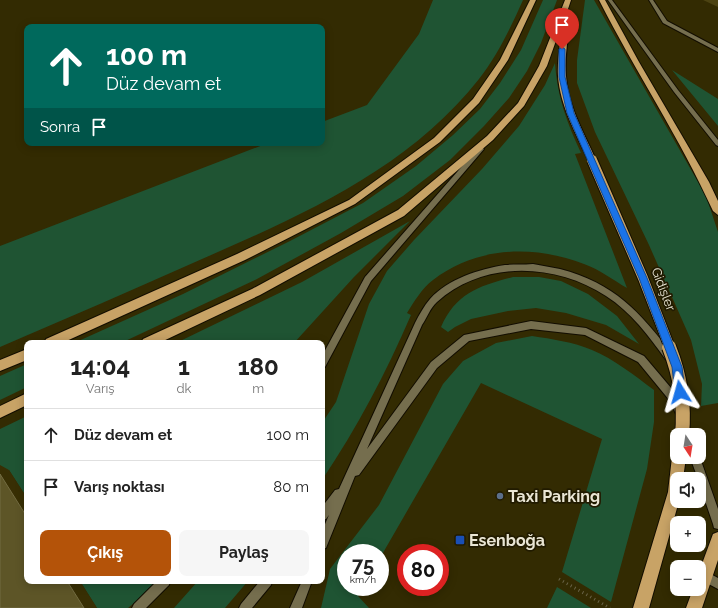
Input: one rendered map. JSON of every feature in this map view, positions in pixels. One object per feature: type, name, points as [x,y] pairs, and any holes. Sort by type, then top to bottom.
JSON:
[{"type":"highway","points":[[57,340],[241,257],[352,202],[437,140],[476,101],[504,60],[533,0]]},
{"type":"highway","points":[[153,340],[256,292],[401,213],[490,138],[521,104],[543,66],[569,0]]},
{"type":"highway","name":"Gidişler","points":[[569,0],[562,49],[562,77],[571,113],[643,278],[677,367],[684,416],[683,428]]},
{"type":"highway","points":[[602,0],[630,54],[689,154],[718,211]]},
{"type":"highway","points":[[0,366],[24,355]]},
{"type":"highway","points":[[0,412],[24,400]]},
{"type":"highway","points":[[641,608],[652,566],[675,492],[678,464]]},
{"type":"highway","points":[[694,608],[712,580],[718,539]]},
{"type":"highway","points":[[647,608],[652,566]]},
{"type":"lane","points":[[610,0],[672,85],[718,144]]},
{"type":"lane","points":[[651,0],[665,22],[718,50]]},
{"type":"lane","points":[[325,358],[368,279],[490,138]]},
{"type":"lane","points":[[325,537],[345,487],[419,323],[433,302],[452,285],[476,274],[500,268],[526,267],[551,269],[575,276],[596,287],[630,310],[677,367]]},
{"type":"lane","points":[[325,511],[345,487],[434,365],[466,338],[531,325],[586,332],[641,359],[674,398],[685,428]]},
{"type":"lane","points":[[697,464],[718,524]]},
{"type":"lane","points":[[138,608],[162,584]]},
{"type":"lane","points":[[245,608],[265,584]]},
{"type":"lane","points":[[296,608],[306,584]]},
{"type":"path","points":[[559,580],[610,608]]},
{"type":"shaded area","points":[[0,0],[718,0],[718,608],[0,608]]},
{"type":"green space","points":[[433,0],[523,0],[492,61],[479,79],[451,110],[420,138],[387,163],[352,186],[278,225],[0,347],[0,246],[260,146],[325,146],[325,121],[367,105],[419,34]]},
{"type":"green space","points":[[543,0],[557,0],[541,43],[527,71],[509,98],[450,160],[403,196],[341,233],[257,279],[127,340],[81,340],[183,294],[363,203],[416,166],[453,135],[480,109],[500,83],[521,50]]},
{"type":"green space","points":[[585,0],[594,0],[706,196],[718,232],[718,403],[701,406],[702,384],[691,340],[649,245],[595,132],[577,83],[577,60]]},
{"type":"green space","points":[[555,63],[560,98],[571,131],[581,153],[575,154],[627,288],[590,266],[546,254],[506,252],[468,260],[450,269],[425,287],[418,295],[407,313],[411,315],[381,379],[359,420],[325,475],[325,418],[336,402],[369,304],[387,271],[414,240],[482,169],[519,126],[545,85]]},
{"type":"green space","points":[[672,70],[718,99],[718,126]]},
{"type":"green space","points":[[410,221],[354,277],[297,340],[182,340],[302,282]]},
{"type":"green space","points":[[513,277],[539,277],[561,281],[588,294],[617,316],[639,344],[606,325],[566,313],[536,308],[508,311],[471,319],[448,332],[441,327],[447,315],[461,299],[479,288]]},
{"type":"green space","points":[[532,336],[585,347],[616,363],[654,390],[654,422],[647,469],[611,602],[562,572],[602,439],[481,383],[388,544],[349,544],[379,505],[443,384],[463,361],[496,343]]},
{"type":"green space","points":[[24,365],[24,388],[0,400],[0,376]]},
{"type":"green space","points":[[24,417],[24,493],[9,470],[0,476],[0,429]]},
{"type":"green space","points":[[337,560],[337,596],[358,596],[369,608],[321,608],[330,569]]},
{"type":"green space","points":[[82,584],[154,584],[146,593],[128,608],[97,608]]},
{"type":"green space","points":[[195,584],[245,584],[225,608],[174,608]]},
{"type":"green space","points":[[557,587],[591,608],[547,608]]},
{"type":"building","points":[[0,474],[24,512],[24,584],[69,584],[84,608],[0,608]]},
{"type":"place","name":"Taxi Parking","points":[[500,496]]},
{"type":"place","name":"Esenboğa","points":[[460,540]]},
{"type":"route","points":[[562,49],[562,77],[571,113],[643,278],[677,367],[680,392]]}]
